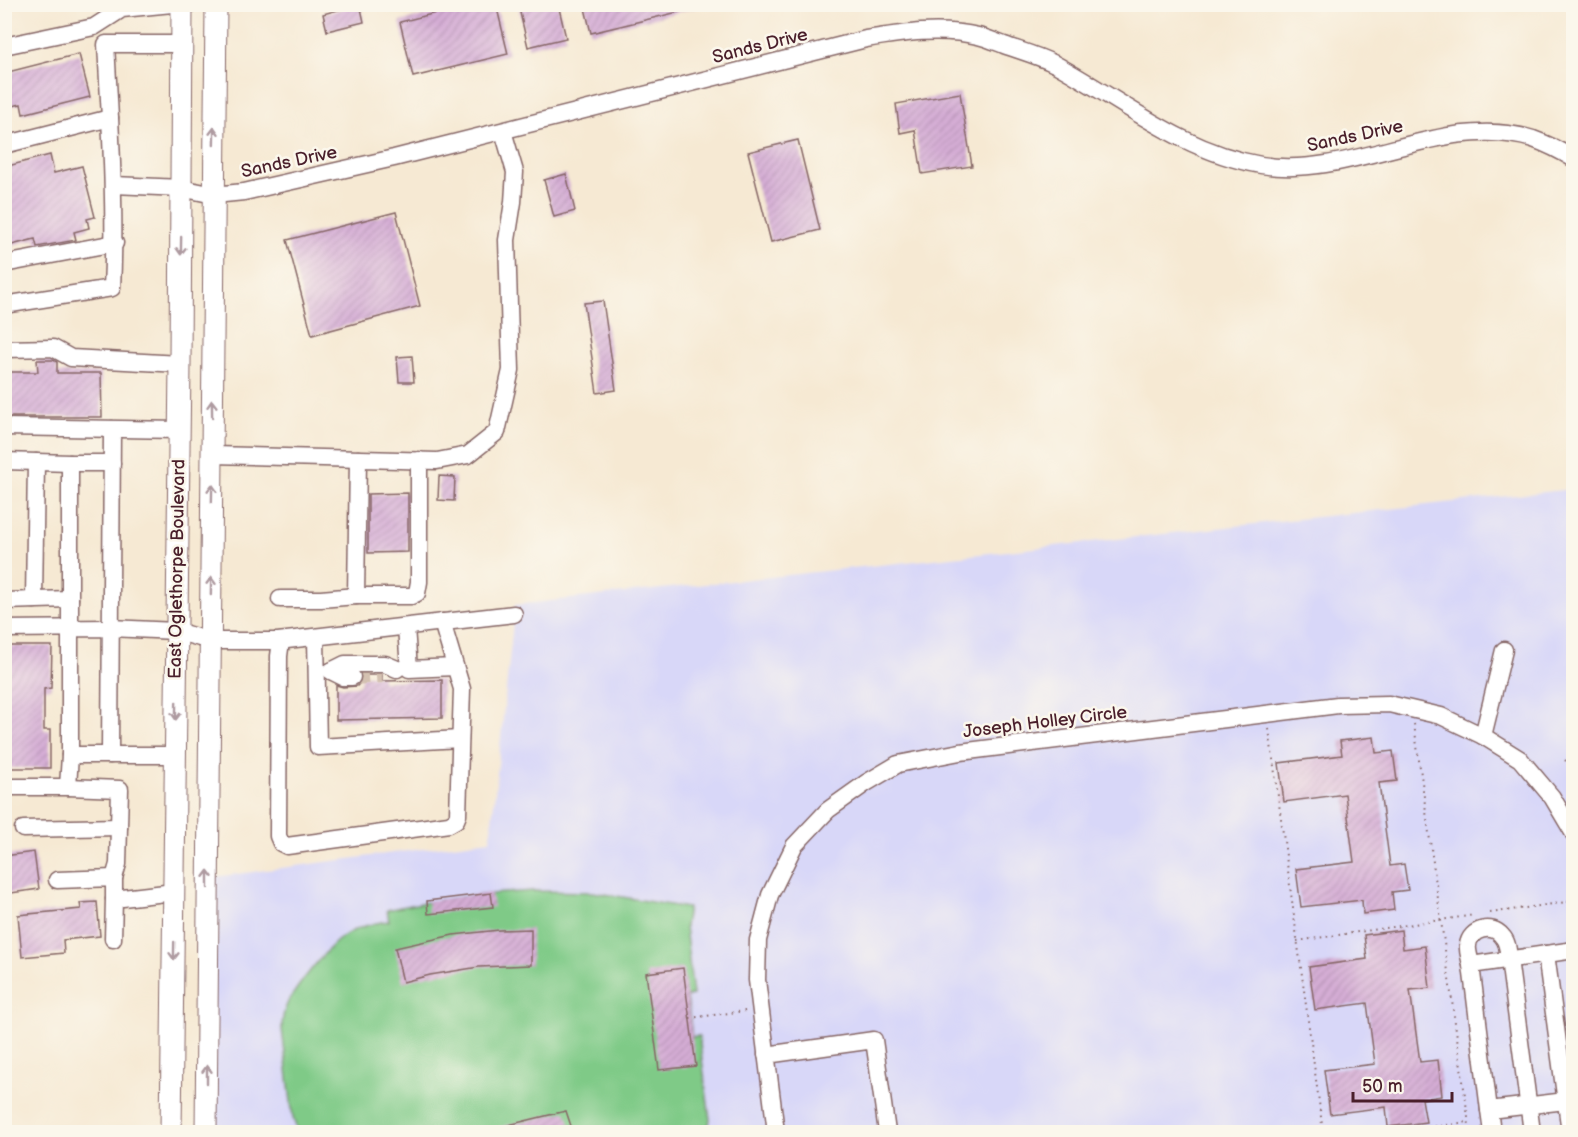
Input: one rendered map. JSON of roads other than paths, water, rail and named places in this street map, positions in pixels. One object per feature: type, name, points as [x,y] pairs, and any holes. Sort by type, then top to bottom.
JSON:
[{"type":"main road","name":"East Oglethorpe Boulevard","points":[[171,1132],[182,4]]},
{"type":"main road","name":"East Oglethorpe Boulevard","points":[[206,1132],[216,4]]},
{"type":"street","points":[[4,46],[94,27],[122,7],[172,4]]},
{"type":"street","name":"Sands Drive","points":[[114,185],[181,188],[214,195],[244,192],[394,158],[866,39],[910,32],[978,36],[1024,52],[1053,64],[1181,139],[1210,152],[1263,166],[1288,168],[1338,163],[1431,140],[1490,133],[1533,139],[1554,147],[1574,159]]},
{"type":"street","points":[[4,305],[112,288],[115,243],[114,185],[106,44],[182,44]]},
{"type":"street","points":[[4,145],[110,118]]},
{"type":"street","points":[[213,455],[437,461],[468,455],[497,432],[511,370],[507,240],[515,172],[503,131]]},
{"type":"street","points":[[4,264],[115,243]]},
{"type":"street","points":[[4,349],[53,348],[71,358],[180,364]]},
{"type":"street","points":[[4,427],[179,430]]},
{"type":"street","points":[[110,755],[112,429]]},
{"type":"street","points":[[356,596],[358,459]]},
{"type":"street","points":[[280,599],[411,596],[417,593],[419,582],[419,460]]},
{"type":"street","points":[[4,461],[112,463]]},
{"type":"street","points":[[34,600],[36,462]]},
{"type":"street","points":[[68,787],[70,755],[70,463]]},
{"type":"street","points":[[4,601],[70,599]]},
{"type":"street","points":[[4,629],[110,628],[176,631],[210,641],[281,641],[514,614]]},
{"type":"street","points":[[281,641],[278,836],[281,843],[287,846],[449,824],[456,820],[462,689],[442,622]]},
{"type":"street","points":[[392,671],[406,627]]},
{"type":"street","points":[[316,637],[324,671],[318,747],[460,739]]},
{"type":"street","points":[[1483,736],[1504,650]]},
{"type":"street","points":[[324,671],[345,664],[385,664],[392,671],[455,667]]},
{"type":"street","points":[[324,671],[343,677],[352,674]]},
{"type":"street","name":"Joseph Holley Circle","points":[[776,1132],[757,980],[758,940],[770,895],[794,846],[828,810],[898,764],[960,752],[1338,705],[1389,704],[1442,717],[1483,736],[1520,759],[1552,797],[1574,834]]},
{"type":"street","points":[[70,755],[175,755]]},
{"type":"street","points":[[4,787],[120,789],[118,864],[114,878],[113,939]]},
{"type":"street","points":[[23,829],[119,827]]},
{"type":"street","points":[[57,880],[114,878]]},
{"type":"street","points":[[114,899],[174,892]]},
{"type":"street","points":[[1492,1132],[1468,946],[1471,936],[1477,931],[1486,929],[1495,930],[1506,942],[1532,1132]]},
{"type":"street","points":[[1471,964],[1574,950]]},
{"type":"street","points":[[1546,954],[1569,1100],[1570,1132]]},
{"type":"street","points":[[766,1055],[874,1040],[886,1132]]},
{"type":"street","points":[[1489,1110],[1569,1100]]},
{"type":"tunnel","points":[[352,677],[382,675]]}]
